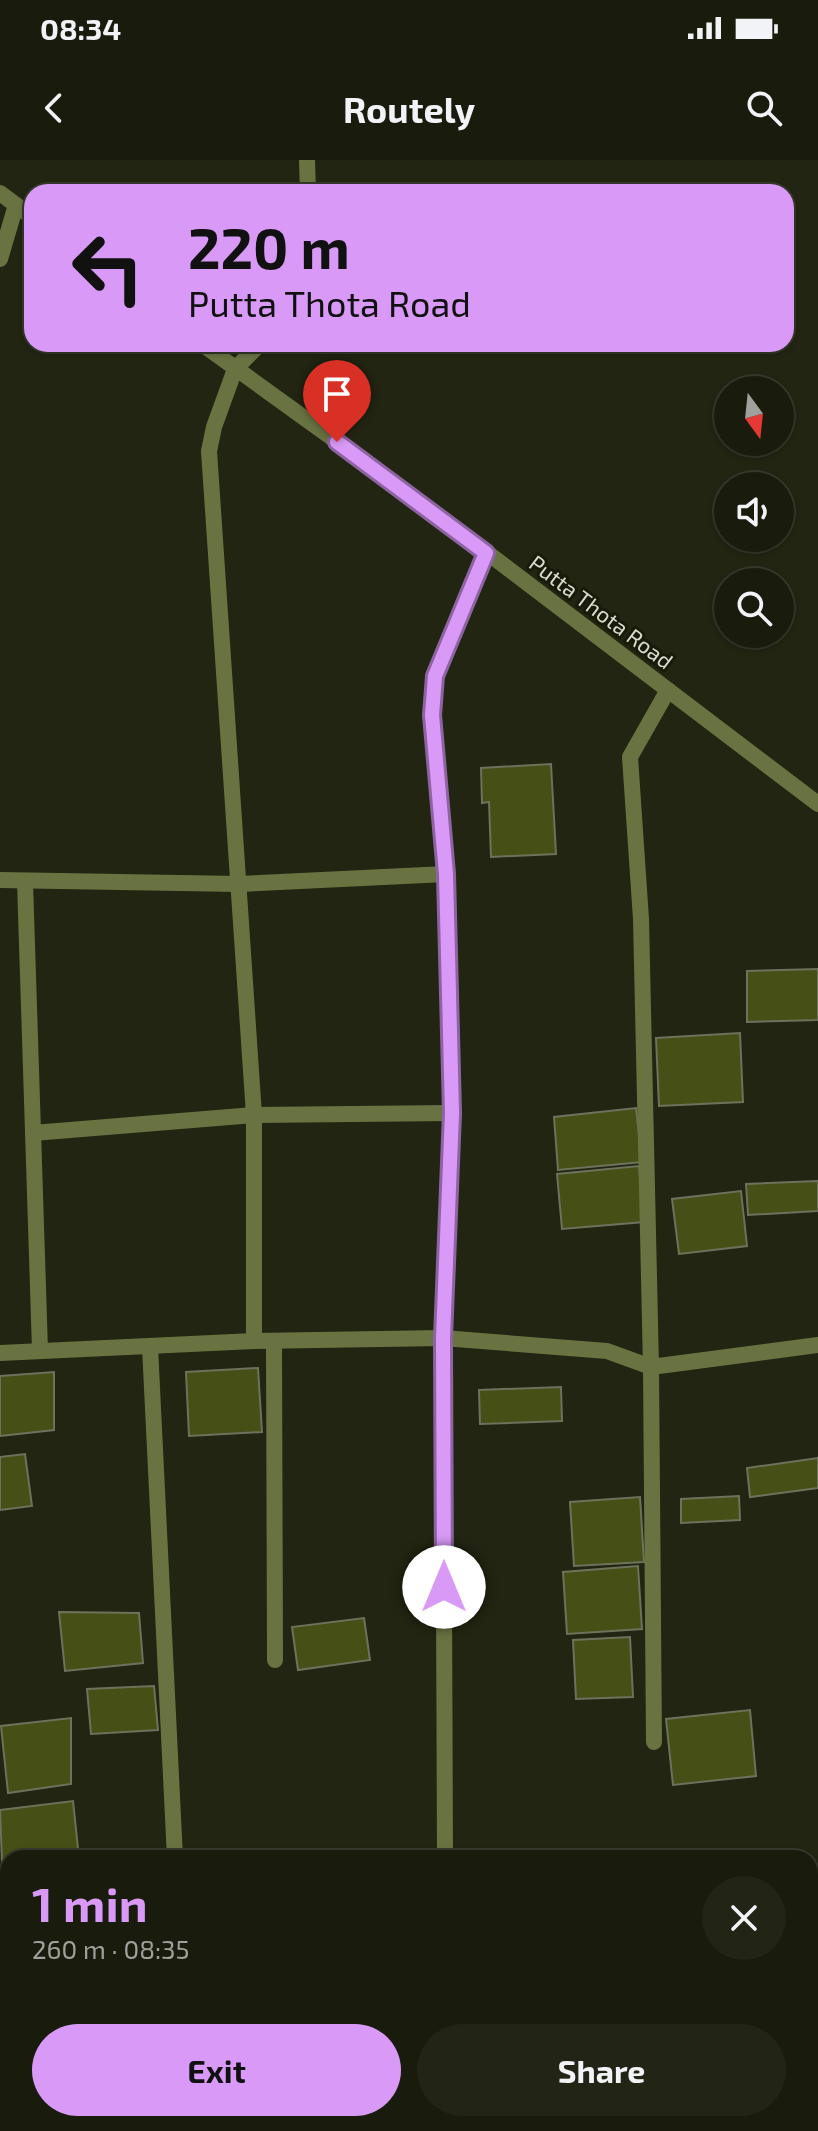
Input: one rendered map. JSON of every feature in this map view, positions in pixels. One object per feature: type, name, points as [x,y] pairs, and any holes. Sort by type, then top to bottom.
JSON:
[{"type":"street","points":[[307,160],[308,184]]},
{"type":"street","points":[[0,193],[24,211]]},
{"type":"street","points":[[0,259],[16,205]]},
{"type":"street","name":"Putta Thota Road","points":[[213,352],[414,497],[818,804]]},
{"type":"street","points":[[252,352],[235,369],[214,427],[209,451],[209,477],[254,1115],[254,1341]]},
{"type":"street","points":[[445,1850],[443,1338],[452,1113],[446,874],[432,694],[435,676],[486,553]]},
{"type":"street","points":[[654,1742],[651,1367],[641,919],[630,757],[668,690]]},
{"type":"street","points":[[0,880],[239,884],[446,874]]},
{"type":"street","points":[[25,882],[40,1350]]},
{"type":"street","points":[[33,1133],[254,1115],[452,1113]]},
{"type":"street","points":[[0,1353],[254,1341],[443,1338],[607,1351],[651,1367],[818,1345]]},
{"type":"street","points":[[274,1341],[275,1660]]},
{"type":"street","points":[[150,1347],[175,1850]]},
{"type":"building","points":[[551,764],[556,854],[491,857],[489,802],[482,803],[481,768]]},
{"type":"building","points":[[818,969],[818,1020],[747,1022],[747,971]]},
{"type":"building","points":[[740,1033],[743,1102],[659,1106],[656,1038]]},
{"type":"building","points":[[636,1108],[642,1162],[558,1170],[554,1117]]},
{"type":"building","points":[[639,1166],[644,1222],[562,1229],[557,1174]]},
{"type":"building","points":[[818,1181],[818,1211],[748,1215],[746,1184]]},
{"type":"building","points":[[741,1191],[747,1246],[679,1254],[672,1199]]},
{"type":"building","points":[[258,1368],[262,1432],[189,1436],[186,1372]]},
{"type":"building","points":[[54,1372],[54,1430],[0,1436],[0,1376]]},
{"type":"building","points":[[561,1387],[562,1421],[480,1424],[479,1390]]},
{"type":"building","points":[[25,1454],[32,1506],[0,1510],[0,1457]]},
{"type":"building","points":[[818,1458],[818,1488],[750,1497],[747,1468]]},
{"type":"building","points":[[739,1496],[740,1520],[681,1523],[681,1499]]},
{"type":"building","points":[[640,1497],[644,1562],[574,1566],[570,1502]]},
{"type":"building","points":[[638,1566],[642,1629],[567,1634],[563,1572]]},
{"type":"building","points":[[59,1612],[139,1613],[143,1663],[65,1671]]},
{"type":"building","points":[[364,1618],[370,1660],[298,1670],[292,1627]]},
{"type":"building","points":[[630,1637],[633,1697],[576,1699],[573,1640]]},
{"type":"building","points":[[154,1686],[158,1730],[91,1734],[87,1689]]},
{"type":"building","points":[[750,1710],[756,1776],[673,1785],[666,1719]]},
{"type":"building","points":[[71,1718],[71,1784],[8,1793],[1,1726]]},
{"type":"building","points":[[73,1801],[78,1850],[2,1850],[0,1810]]},
{"type":"route","points":[[337,442],[486,553],[435,676],[432,694],[446,874],[452,1113],[443,1338],[444,1587]]}]
